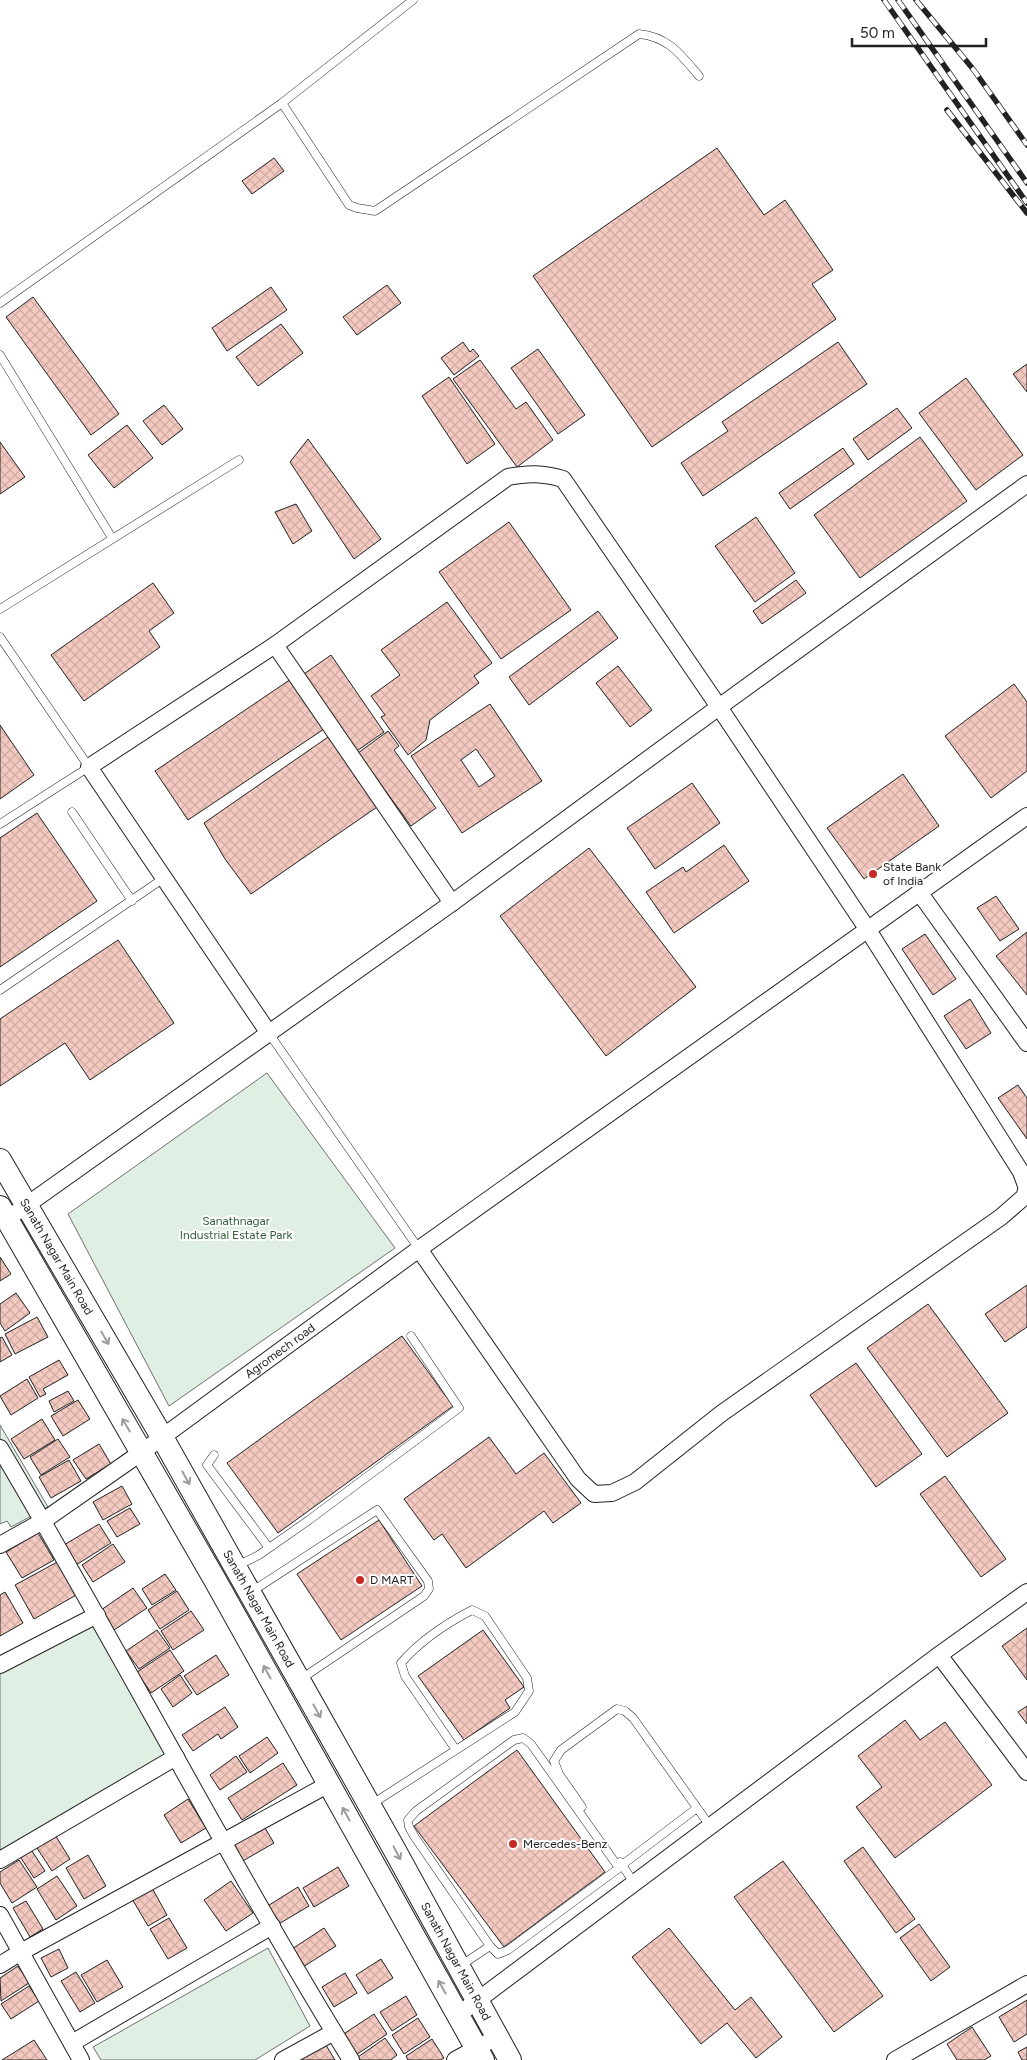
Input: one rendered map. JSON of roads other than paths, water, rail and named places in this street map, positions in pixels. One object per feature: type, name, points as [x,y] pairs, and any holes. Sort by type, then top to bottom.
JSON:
[{"type":"street","points":[[268,1032],[89,767],[275,645],[508,477],[530,473],[548,474],[563,479],[868,930],[1021,1172],[1027,1188],[1024,1197],[1001,1218],[722,1414],[635,1482],[612,1493],[594,1494],[578,1479],[419,1249]]},
{"type":"street","points":[[2,1217],[27,1204],[452,903],[1027,484]]},
{"type":"street","points":[[275,645],[452,903]]},
{"type":"street","name":"Agromech road","points":[[0,1545],[43,1520],[142,1452],[419,1249],[1027,816]]},
{"type":"street","points":[[919,892],[1027,1044]]},
{"type":"street","name":"Sanath Nagar Main Road","points":[[0,1160],[236,1567],[370,1805],[510,2060]]},
{"type":"street","name":"Sanath Nagar Main Road","points":[[2,1217],[142,1452],[479,2054]]},
{"type":"street","points":[[0,1448],[97,1614],[223,1842],[351,2060]]},
{"type":"street","points":[[458,2015],[939,1655],[1027,1592]]},
{"type":"street","points":[[0,1665],[97,1614]]},
{"type":"street","points":[[939,1655],[1027,1772]]},
{"type":"street","points":[[0,1860],[176,1757]]},
{"type":"street","points":[[0,1965],[328,1784]]},
{"type":"street","points":[[0,1915],[81,2060]]},
{"type":"street","points":[[72,2043],[272,1926]]},
{"type":"street","points":[[895,2060],[1027,1984]]},
{"type":"street","points":[[284,2060],[334,2032]]},
{"type":"street","points":[[455,2060],[479,2054],[497,2038]]},
{"type":"lane","points":[[0,303],[282,103],[413,0]]},
{"type":"lane","points":[[282,103],[349,205],[375,211],[639,34],[654,36],[676,50],[699,76]]},
{"type":"lane","points":[[0,355],[112,538]]},
{"type":"lane","points":[[0,609],[239,460]]},
{"type":"lane","points":[[0,637],[89,767],[0,824]]},
{"type":"lane","points":[[72,812],[132,901]]},
{"type":"lane","points":[[0,990],[164,878]]},
{"type":"lane","points":[[268,1032],[419,1249]]},
{"type":"lane","points":[[236,1567],[269,1548],[459,1408],[411,1336]]},
{"type":"lane","points":[[214,1455],[207,1465],[269,1548]]},
{"type":"lane","points":[[250,1593],[377,1510],[428,1581],[429,1589],[424,1596],[300,1681]]},
{"type":"lane","points":[[370,1805],[456,1750],[515,1712],[529,1691],[527,1678],[484,1616],[472,1610],[448,1624],[410,1653],[401,1663],[404,1676],[456,1750]]},
{"type":"lane","points":[[621,1867],[559,1774],[554,1761],[561,1750],[617,1708],[625,1711],[633,1718],[710,1826]]},
{"type":"lane","points":[[633,1884],[621,1867],[531,1744],[523,1738],[514,1740],[416,1811],[408,1820],[409,1827],[414,1836],[490,1946],[498,1954],[508,1950],[621,1867],[697,1808]]},
{"type":"lane","points":[[458,1967],[490,1946]]},
{"type":"railway","points":[[884,0],[1027,203]]},
{"type":"railway","points":[[898,0],[1027,183]]},
{"type":"railway","points":[[916,0],[973,69],[1027,145]]},
{"type":"railway","points":[[947,110],[1027,213]]},
{"type":"place","name":"State Bank of India","points":[[873,874]]},
{"type":"place","name":"D MART","points":[[360,1580]]},
{"type":"place","name":"Mercedes-Benz","points":[[513,1844]]},
{"type":"park label","name":"Sanathnagar Industrial Estate Park","points":[[236,1228]]}]
